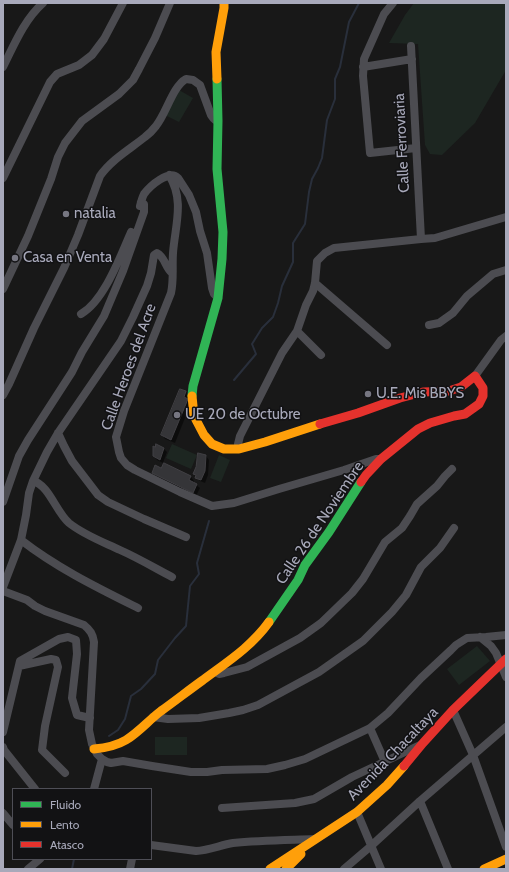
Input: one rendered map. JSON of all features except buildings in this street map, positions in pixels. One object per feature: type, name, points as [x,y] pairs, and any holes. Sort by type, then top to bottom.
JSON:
[{"type":"street","points":[[3,68],[24,26],[33,12],[43,3]]},
{"type":"street","points":[[3,178],[50,82],[57,74],[79,65],[92,55],[104,39],[123,3]]},
{"type":"street","points":[[3,289],[31,230],[58,157],[65,144],[82,121],[119,94],[133,80],[155,38],[170,3]]},
{"type":"street","points":[[224,3],[216,52],[218,121],[217,168],[223,232],[222,259],[218,298],[193,386],[192,400],[194,416],[204,435],[212,444],[224,449],[239,450],[325,422],[358,413],[400,398],[423,392],[449,391],[461,387],[475,376],[501,340],[506,336]]},
{"type":"street","points":[[393,3],[384,14],[364,59],[362,76],[370,153],[416,148]]},
{"type":"street","name":"Calle Ferroviaria","points":[[411,46],[421,239]]},
{"type":"street","points":[[363,66],[412,60]]},
{"type":"street","points":[[3,395],[64,268],[100,176],[109,165],[156,126],[180,84],[186,79],[193,80],[200,85],[213,119],[218,121]]},
{"type":"street","points":[[81,314],[86,312],[96,302],[110,277],[136,222],[144,195],[154,184],[169,175],[176,176],[181,182],[196,212],[207,253],[212,288],[214,294],[218,298]]},
{"type":"street","name":"Calle Heroes del Acre","points":[[169,175],[176,191],[178,203],[178,219],[173,252],[171,293],[124,411],[117,433],[116,437],[118,452],[126,465],[212,506],[234,503],[376,459],[381,459]]},
{"type":"street","points":[[3,502],[19,456],[72,372],[82,352],[104,316],[123,271],[144,212],[144,204],[141,202]]},
{"type":"street","points":[[239,450],[238,444],[240,436],[282,353],[297,332],[306,305],[312,294],[315,283],[317,261],[325,253],[334,248],[435,238],[506,217]]},
{"type":"street","points":[[3,587],[21,540],[29,493],[47,452],[58,433],[121,341],[147,286],[154,255],[157,253],[160,254],[168,270],[172,273]]},
{"type":"street","points":[[429,325],[439,323],[453,313],[467,296],[493,274],[506,270]]},
{"type":"street","points":[[315,283],[387,345]]},
{"type":"street","points":[[297,332],[321,355]]},
{"type":"street","name":"Calle 26 de Noviembre","points":[[94,750],[107,748],[125,741],[138,732],[153,717],[249,645],[267,624],[298,580],[305,565],[329,532],[366,475],[381,459],[418,429],[430,423],[465,414],[479,404],[483,396],[483,388],[475,376]]},
{"type":"street","points":[[58,433],[72,461],[98,495],[108,502],[186,537]]},
{"type":"street","points":[[215,672],[219,674],[247,667],[300,638],[320,623],[352,593],[385,542],[402,528],[418,504],[452,469]]},
{"type":"street","points":[[34,481],[41,484],[46,490],[67,522],[83,533],[172,577]]},
{"type":"street","points":[[153,717],[168,719],[199,718],[243,710],[258,705],[319,672],[363,641],[392,612],[406,595],[421,567],[440,548],[454,528]]},
{"type":"street","points":[[21,540],[56,564],[138,608]]},
{"type":"street","points":[[3,591],[27,600],[45,611],[79,623],[89,629],[94,642],[89,730],[94,750],[102,759],[111,763],[123,761],[191,772],[268,768],[305,759],[370,728],[456,645],[467,638],[506,634]]},
{"type":"street","points":[[3,732],[20,660],[60,639],[68,637],[76,640],[77,654],[72,698],[77,715],[90,718]]},
{"type":"street","points":[[480,637],[491,646],[503,662],[506,677]]},
{"type":"street","points":[[18,666],[51,659],[56,660],[58,667],[45,726],[42,750],[65,773]]},
{"type":"street","name":"Avenida Chacaltaya","points":[[270,869],[357,812],[387,785],[453,710],[503,662]]},
{"type":"street","points":[[453,710],[473,755],[506,847]]},
{"type":"street","points":[[344,869],[506,727]]},
{"type":"street","points":[[370,728],[385,762]]},
{"type":"street","points":[[222,808],[314,799],[352,777],[423,743]]},
{"type":"street","points":[[3,749],[34,788]]},
{"type":"street","points":[[94,788],[102,759]]},
{"type":"street","points":[[420,801],[448,869]]},
{"type":"street","points":[[3,812],[12,824]]},
{"type":"street","points":[[357,812],[381,869]]},
{"type":"street","points":[[152,845],[196,851],[232,843],[316,839]]},
{"type":"street","points":[[286,869],[316,839]]},
{"type":"street","points":[[484,869],[506,859]]},
{"type":"street","points":[[28,869],[39,860]]},
{"type":"shaded area","points":[[414,3],[506,3],[506,70],[475,123],[442,155],[430,154],[425,145],[418,44],[389,43],[405,15]]},
{"type":"shaded area","points":[[179,90],[193,98],[179,122],[165,115]]},
{"type":"shaded area","points":[[172,444],[197,455],[191,469],[166,458]]},
{"type":"shaded area","points":[[219,455],[230,460],[221,482],[210,478]]},
{"type":"shaded area","points":[[477,646],[490,661],[459,685],[447,669]]},
{"type":"shaded area","points":[[155,737],[187,737],[187,755],[155,755]]},
{"type":"waterway","points":[[234,380],[256,354],[252,344],[262,328],[273,317],[282,286],[293,262],[293,243],[305,224],[312,179],[322,158],[327,120],[335,99],[335,79],[340,67],[349,22],[359,3]]},
{"type":"waterway","points":[[109,736],[118,730],[125,719],[131,696],[141,689],[155,674],[158,660],[186,626],[190,586],[199,574],[197,563],[209,521]]},
{"type":"waterway","points":[[72,869],[74,860]]},
{"type":"traffic: fast","points":[[192,396],[193,386],[218,298],[222,259],[223,232],[217,169],[217,79]]},
{"type":"traffic: fast","points":[[269,622],[298,580],[305,565],[329,532],[361,482]]},
{"type":"traffic: slow","points":[[217,79],[216,52],[224,3]]},
{"type":"traffic: slow","points":[[192,396],[194,416],[204,435],[212,444],[224,449],[239,449],[320,424]]},
{"type":"traffic: slow","points":[[94,749],[114,745],[131,737],[161,711],[238,654],[262,631],[269,622]]},
{"type":"traffic: slow","points":[[270,869],[357,812],[387,785],[404,766]]},
{"type":"traffic: slow","points":[[286,869],[301,854]]},
{"type":"traffic: slow","points":[[484,869],[506,859]]},
{"type":"traffic: jam","points":[[320,424],[423,392],[449,391],[461,387],[475,376],[483,388],[483,396],[479,404],[465,414],[430,423],[418,429],[381,459],[361,482]]},
{"type":"traffic: jam","points":[[404,766],[453,710],[506,659]]},
{"type":"place","name":"natalia","points":[[66,214]]},
{"type":"place","name":"Casa en Venta","points":[[15,258]]},
{"type":"place","name":"U.E. Mis BBYS","points":[[368,394]]},
{"type":"place","name":"UE 20 de Octubre","points":[[177,415]]}]
